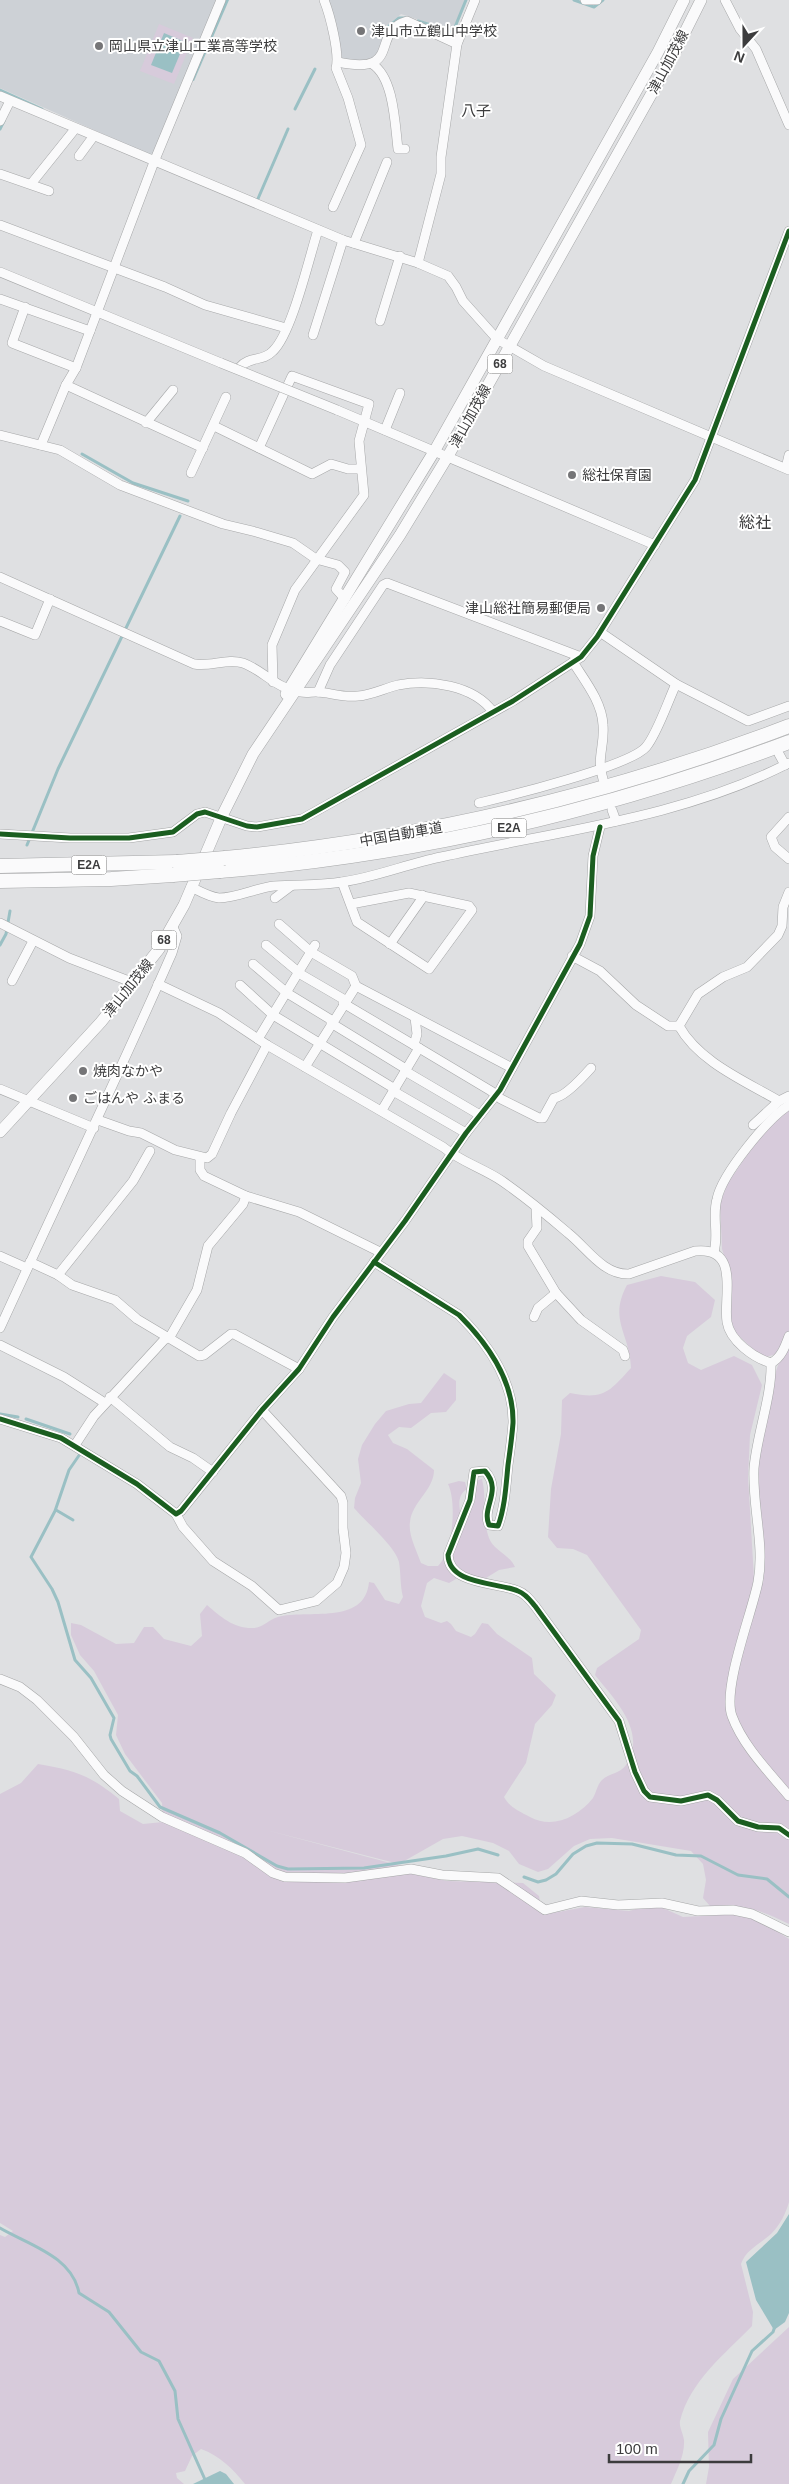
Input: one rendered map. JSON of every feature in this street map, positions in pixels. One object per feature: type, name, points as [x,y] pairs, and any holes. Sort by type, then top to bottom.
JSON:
[{"type":"highway","name":"中国自動車道","points":[[0,881],[175,869],[225,858],[392,837],[516,812],[642,777],[789,726]]},
{"type":"highway","name":"中国自動車道","points":[[0,866],[220,871],[350,857],[517,826],[644,791],[789,742]]},
{"type":"main road","name":"津山加茂線","points":[[0,1132],[134,983],[159,949],[191,887],[252,754],[278,714],[434,450],[658,52],[684,0]]},
{"type":"main road","name":"津山加茂線","points":[[292,690],[400,535],[448,456],[675,52],[700,0]]},
{"type":"street","points":[[41,444],[66,385],[76,368],[154,162],[222,0]]},
{"type":"street","points":[[324,0],[333,31],[338,62],[336,68],[348,98],[361,145],[333,207]]},
{"type":"street","points":[[418,263],[441,174],[441,157],[458,44],[476,0]]},
{"type":"street","points":[[585,0],[597,0]]},
{"type":"street","points":[[725,0],[740,29],[756,49],[784,105],[789,125]]},
{"type":"street","points":[[338,62],[356,66],[372,64],[382,57],[391,29],[407,20],[458,44]]},
{"type":"street","points":[[372,64],[380,68],[393,105],[398,149],[405,149]]},
{"type":"street","points":[[0,96],[93,137],[318,230],[343,240],[400,256],[448,276],[463,301],[497,339],[544,366],[787,469],[789,455]]},
{"type":"street","points":[[0,121],[10,101]]},
{"type":"street","points":[[31,184],[75,129]]},
{"type":"street","points":[[79,156],[93,137]]},
{"type":"street","points":[[354,243],[387,162]]},
{"type":"street","points":[[0,174],[49,191]]},
{"type":"street","points":[[0,225],[205,304],[286,328]]},
{"type":"street","points":[[240,367],[246,361],[269,356],[278,346],[286,328],[318,230]]},
{"type":"street","points":[[0,834],[70,838],[130,838],[173,832],[197,814],[206,812],[247,826],[257,827],[302,819],[493,712],[577,660],[600,632],[695,480],[713,438],[789,231]]},
{"type":"street","points":[[313,335],[343,240]]},
{"type":"street","points":[[380,322],[400,256]]},
{"type":"street","points":[[0,272],[434,450],[656,545]]},
{"type":"street","points":[[0,299],[90,331]]},
{"type":"street","points":[[25,307],[12,343],[76,368]]},
{"type":"street","points":[[259,448],[292,376],[369,404],[366,422],[359,441],[360,469],[365,488],[363,498],[316,559],[295,590],[272,645],[273,682]]},
{"type":"street","points":[[66,385],[202,448]]},
{"type":"street","points":[[146,423],[173,390]]},
{"type":"street","points":[[385,430],[400,393]]},
{"type":"street","points":[[191,473],[226,398]]},
{"type":"street","points":[[214,426],[312,474],[331,464],[348,469],[360,469]]},
{"type":"street","points":[[0,434],[60,450],[120,485],[223,524],[293,543],[316,559],[338,565],[345,572],[336,589],[345,599]]},
{"type":"street","points":[[0,577],[194,664],[206,666],[232,660],[246,664],[273,682],[292,690],[329,695],[358,696],[414,682],[432,684],[468,692],[489,706],[493,712]]},
{"type":"street","points":[[318,692],[330,665],[383,585],[387,583],[577,660],[602,715],[604,728],[599,758],[603,779]]},
{"type":"street","points":[[0,621],[34,635],[50,599]]},
{"type":"street","points":[[600,632],[676,684],[756,724],[789,706]]},
{"type":"street","points":[[479,803],[600,769],[639,754],[647,746],[676,684]]},
{"type":"street","points":[[191,887],[219,898],[275,886],[342,882],[384,874],[438,857],[542,835],[600,827],[703,798],[787,764],[779,754]]},
{"type":"street","points":[[612,810],[616,821]]},
{"type":"street","points":[[789,817],[771,837],[775,847],[789,859]]},
{"type":"street","points":[[176,1514],[192,1498],[262,1410],[299,1369],[380,1252],[427,1191],[466,1133],[496,1095],[580,944],[590,916],[592,856],[600,827]]},
{"type":"street","points":[[342,882],[357,922],[429,969],[472,910],[469,906],[409,893],[351,904]]},
{"type":"street","points":[[275,898],[291,886]]},
{"type":"street","points":[[679,1026],[698,994],[723,978],[747,967],[778,935],[782,926],[783,907],[789,892]]},
{"type":"street","points":[[390,944],[421,900],[422,895]]},
{"type":"street","points":[[279,924],[352,976],[356,986],[512,1068]]},
{"type":"street","points":[[0,1328],[96,1124],[158,984],[177,936],[172,926]]},
{"type":"street","points":[[1,928],[69,958],[134,983]]},
{"type":"street","points":[[12,981],[34,941]]},
{"type":"street","points":[[266,945],[298,972],[416,1046],[496,1095],[543,1118],[554,1098],[559,1098],[591,1068]]},
{"type":"street","points":[[258,1039],[313,948]]},
{"type":"street","points":[[572,956],[600,971],[636,1005],[668,1026],[679,1026]]},
{"type":"street","points":[[252,964],[286,993],[480,1115]]},
{"type":"street","points":[[158,984],[197,1001],[267,1045],[382,1110],[451,1154],[502,1181],[582,1243],[599,1262],[619,1274],[629,1274],[695,1251],[714,1252],[721,1259],[727,1273],[729,1290],[727,1322],[730,1331],[752,1354],[771,1363]]},
{"type":"street","points":[[240,985],[273,1015],[466,1133]]},
{"type":"street","points":[[305,1067],[344,1001],[356,986]]},
{"type":"street","points":[[382,1110],[406,1070],[416,1046],[415,1018]]},
{"type":"street","points":[[679,1026],[687,1038],[707,1057],[779,1101]]},
{"type":"street","points":[[0,1089],[96,1124],[141,1133],[167,1147],[207,1158],[212,1154],[231,1113],[267,1045]]},
{"type":"street","points":[[753,1125],[779,1101],[789,1096]]},
{"type":"street","points":[[714,1252],[717,1243],[716,1200],[727,1176],[766,1124],[789,1104]]},
{"type":"street","points":[[58,1275],[133,1181],[150,1151]]},
{"type":"street","points":[[200,1157],[200,1170],[204,1176],[246,1196],[299,1212],[380,1252]]},
{"type":"street","points":[[75,1445],[107,1400],[167,1338],[197,1290],[208,1246],[242,1204],[246,1196]]},
{"type":"street","points":[[536,1207],[537,1228],[528,1241],[528,1246],[556,1293],[581,1320],[623,1350],[625,1356]]},
{"type":"street","points":[[0,1256],[58,1275],[72,1284],[115,1300],[137,1319],[199,1356],[204,1355],[231,1334],[234,1334],[299,1369]]},
{"type":"street","points":[[374,1262],[459,1315],[468,1324],[496,1361],[505,1379],[511,1402],[513,1422],[506,1487],[498,1526],[489,1525],[486,1519],[493,1490],[490,1476],[485,1471],[479,1470],[474,1472],[470,1500],[448,1554],[448,1563],[454,1571],[468,1577],[517,1590],[526,1595],[536,1606],[619,1721],[635,1772],[644,1791],[650,1797],[681,1801],[708,1795],[717,1800],[738,1821],[758,1827],[779,1828],[789,1835]]},
{"type":"street","points":[[534,1318],[538,1308],[556,1293]]},
{"type":"street","points":[[789,1336],[783,1352],[771,1363],[754,1467],[754,1498],[760,1559],[758,1581],[734,1673],[731,1715],[752,1750],[789,1796]]},
{"type":"street","points":[[0,1345],[107,1400],[163,1442],[193,1458],[212,1472]]},
{"type":"street","points":[[0,1419],[61,1438],[137,1484],[176,1514],[182,1527],[213,1561],[252,1586],[279,1610],[316,1601],[337,1583],[344,1567],[346,1553],[343,1528],[344,1502],[341,1496],[262,1410]]},
{"type":"street","points":[[0,1679],[20,1687],[37,1700],[74,1738],[104,1775],[122,1791],[162,1816],[245,1853],[273,1873],[285,1877],[346,1878],[411,1869],[442,1875],[498,1878],[545,1910],[581,1901],[618,1905],[662,1903],[698,1912],[733,1910],[752,1914],[789,1932]]},
{"type":"shaded area","name":"岡山県立津山工業高等学校","points":[[0,0],[217,0],[155,151],[150,155],[0,88]]},
{"type":"shaded area","name":"津山市立鶴山中学校","points":[[328,0],[465,0],[453,31],[401,14],[387,26],[381,51],[372,60],[343,60],[339,56]]},
{"type":"shaded area","points":[[159,24],[193,38],[174,84],[140,71]]},
{"type":"shaded area","points":[[789,1106],[789,1924],[751,1909],[732,1906],[710,1906],[703,1898],[706,1880],[703,1864],[691,1851],[612,1838],[590,1839],[574,1846],[548,1869],[538,1872],[519,1864],[509,1851],[493,1843],[462,1836],[443,1839],[399,1864],[266,1830],[398,1865],[402,1872],[447,1881],[523,1883],[539,1896],[542,1912],[547,1914],[585,1907],[629,1911],[647,1906],[663,1908],[683,1917],[737,1914],[764,1923],[789,1939],[789,2202],[775,2230],[750,2250],[743,2259],[741,2264],[753,2312],[752,2326],[710,2369],[692,2393],[680,2421],[684,2440],[683,2451],[671,2484],[245,2484],[225,2463],[201,2449],[192,2456],[185,2471],[176,2473],[177,2478],[184,2484],[0,2484],[0,2235],[5,2237],[13,2231],[0,2223],[0,1794],[21,1783],[38,1764],[72,1771],[99,1784],[119,1799],[120,1811],[143,1824],[163,1822],[162,1803],[125,1754],[116,1735],[118,1715],[94,1671],[80,1655],[71,1635],[71,1623],[81,1625],[116,1644],[134,1643],[144,1627],[153,1627],[164,1639],[191,1646],[202,1636],[200,1614],[207,1605],[223,1618],[240,1627],[254,1628],[260,1627],[278,1617],[333,1613],[346,1610],[357,1605],[365,1596],[369,1582],[374,1583],[385,1600],[399,1604],[403,1597],[399,1562],[386,1541],[354,1508],[355,1498],[361,1483],[358,1459],[362,1445],[386,1411],[409,1404],[421,1403],[444,1373],[456,1381],[456,1400],[446,1412],[431,1413],[411,1428],[399,1427],[388,1435],[393,1443],[407,1449],[434,1470],[431,1484],[412,1515],[410,1532],[413,1543],[421,1563],[428,1566],[438,1566],[447,1550],[452,1526],[452,1502],[448,1484],[459,1481],[465,1482],[467,1489],[462,1494],[460,1501],[461,1516],[475,1492],[478,1480],[482,1479],[489,1538],[494,1546],[515,1567],[499,1570],[486,1578],[463,1575],[449,1583],[434,1578],[427,1583],[421,1606],[425,1617],[441,1623],[447,1621],[456,1631],[471,1637],[482,1623],[488,1624],[497,1634],[532,1658],[534,1674],[556,1695],[552,1705],[535,1724],[526,1763],[504,1797],[515,1809],[530,1817],[547,1822],[564,1820],[580,1811],[593,1798],[601,1781],[623,1768],[632,1753],[633,1740],[631,1728],[626,1717],[595,1675],[597,1668],[639,1639],[641,1630],[587,1555],[573,1549],[557,1548],[548,1537],[551,1489],[561,1434],[562,1400],[570,1393],[591,1395],[605,1392],[617,1383],[631,1368],[619,1308],[627,1285],[661,1276],[695,1282],[715,1300],[711,1317],[687,1336],[683,1348],[688,1363],[701,1370],[734,1356],[752,1365],[762,1385],[750,1435],[748,1477],[754,1578],[763,1583],[765,1559],[758,1487],[759,1459],[767,1406],[779,1363],[773,1355],[766,1357],[758,1354],[735,1332],[731,1320],[732,1281],[722,1249],[720,1203],[728,1183],[769,1123]]},
{"type":"shaded area","points":[[789,2327],[789,2484],[706,2484],[709,2467],[708,2432],[733,2379]]},
{"type":"water","points":[[224,0],[229,0],[194,81],[189,80]]},
{"type":"water","points":[[164,33],[185,42],[172,73],[151,65]]},
{"type":"water","points":[[789,2214],[789,2313],[785,2322],[774,2330],[756,2300],[746,2262],[777,2233]]},
{"type":"water","points":[[220,2471],[226,2474],[234,2484],[193,2484]]},
{"type":"waterway","points":[[418,21],[453,32],[466,0]]},
{"type":"waterway","points":[[574,0],[594,7],[603,0]]},
{"type":"waterway","points":[[386,33],[388,27],[399,18],[407,18]]},
{"type":"waterway","points":[[295,109],[315,69]]},
{"type":"waterway","points":[[0,90],[42,109]]},
{"type":"waterway","points":[[0,129],[4,121]]},
{"type":"waterway","points":[[257,201],[288,129]]},
{"type":"waterway","points":[[82,454],[133,483],[188,501]]},
{"type":"waterway","points":[[27,845],[58,769],[180,516]]},
{"type":"waterway","points":[[0,945],[6,934],[10,911]]},
{"type":"waterway","points":[[0,1414],[18,1417]]},
{"type":"waterway","points":[[26,1419],[70,1434]]},
{"type":"waterway","points":[[80,1454],[69,1470],[55,1511],[31,1557],[52,1589],[58,1602],[75,1660],[91,1678],[114,1718],[110,1735],[111,1739],[130,1771],[137,1776],[160,1807],[220,1833],[277,1866],[288,1869],[364,1868],[446,1856],[478,1849],[498,1855]]},
{"type":"waterway","points":[[56,1510],[73,1520]]},
{"type":"waterway","points":[[524,1877],[538,1882],[546,1880],[556,1874],[573,1854],[586,1846],[597,1843],[632,1844],[676,1855],[701,1856],[738,1875],[767,1879],[789,1897]]},
{"type":"waterway","points":[[0,2228],[36,2246],[59,2261],[75,2280],[79,2293],[109,2312],[141,2352],[159,2361],[175,2391],[178,2419],[207,2484]]},
{"type":"waterway","points":[[683,2484],[689,2471],[714,2445],[721,2419],[752,2351],[773,2332],[775,2326]]},
{"type":"cycle path","points":[[0,834],[70,838],[129,838],[173,832],[197,814],[205,812],[247,826],[257,827],[302,819],[513,701],[581,657],[597,637],[695,480],[789,231]]},
{"type":"cycle path","points":[[0,1419],[61,1438],[137,1484],[176,1514],[181,1511],[262,1410],[299,1369],[333,1317],[405,1221],[466,1133],[500,1090],[580,944],[590,916],[593,856],[600,827]]},
{"type":"cycle path","points":[[374,1262],[459,1315],[489,1351],[504,1378],[509,1392],[513,1428],[505,1496],[498,1526],[489,1525],[487,1518],[492,1492],[490,1478],[485,1471],[474,1472],[470,1500],[448,1555],[450,1565],[456,1572],[465,1577],[518,1591],[530,1599],[619,1721],[635,1772],[644,1791],[650,1797],[681,1801],[708,1795],[717,1800],[738,1821],[758,1827],[779,1828],[789,1835]]},
{"type":"place","name":"津山市立鶴山中学校","points":[[361,31]]},
{"type":"place","name":"岡山県立津山工業高等学校","points":[[99,46]]},
{"type":"place","name":"総社保育園","points":[[572,475]]},
{"type":"place","name":"津山総社簡易郵便局","points":[[601,608]]},
{"type":"place","name":"焼肉なかや","points":[[83,1071]]},
{"type":"place","name":"ごはんや ふまる","points":[[73,1098]]},
{"type":"district","name":"八子","points":[[476,110]]},
{"type":"district","name":"総社","points":[[755,522]]}]
